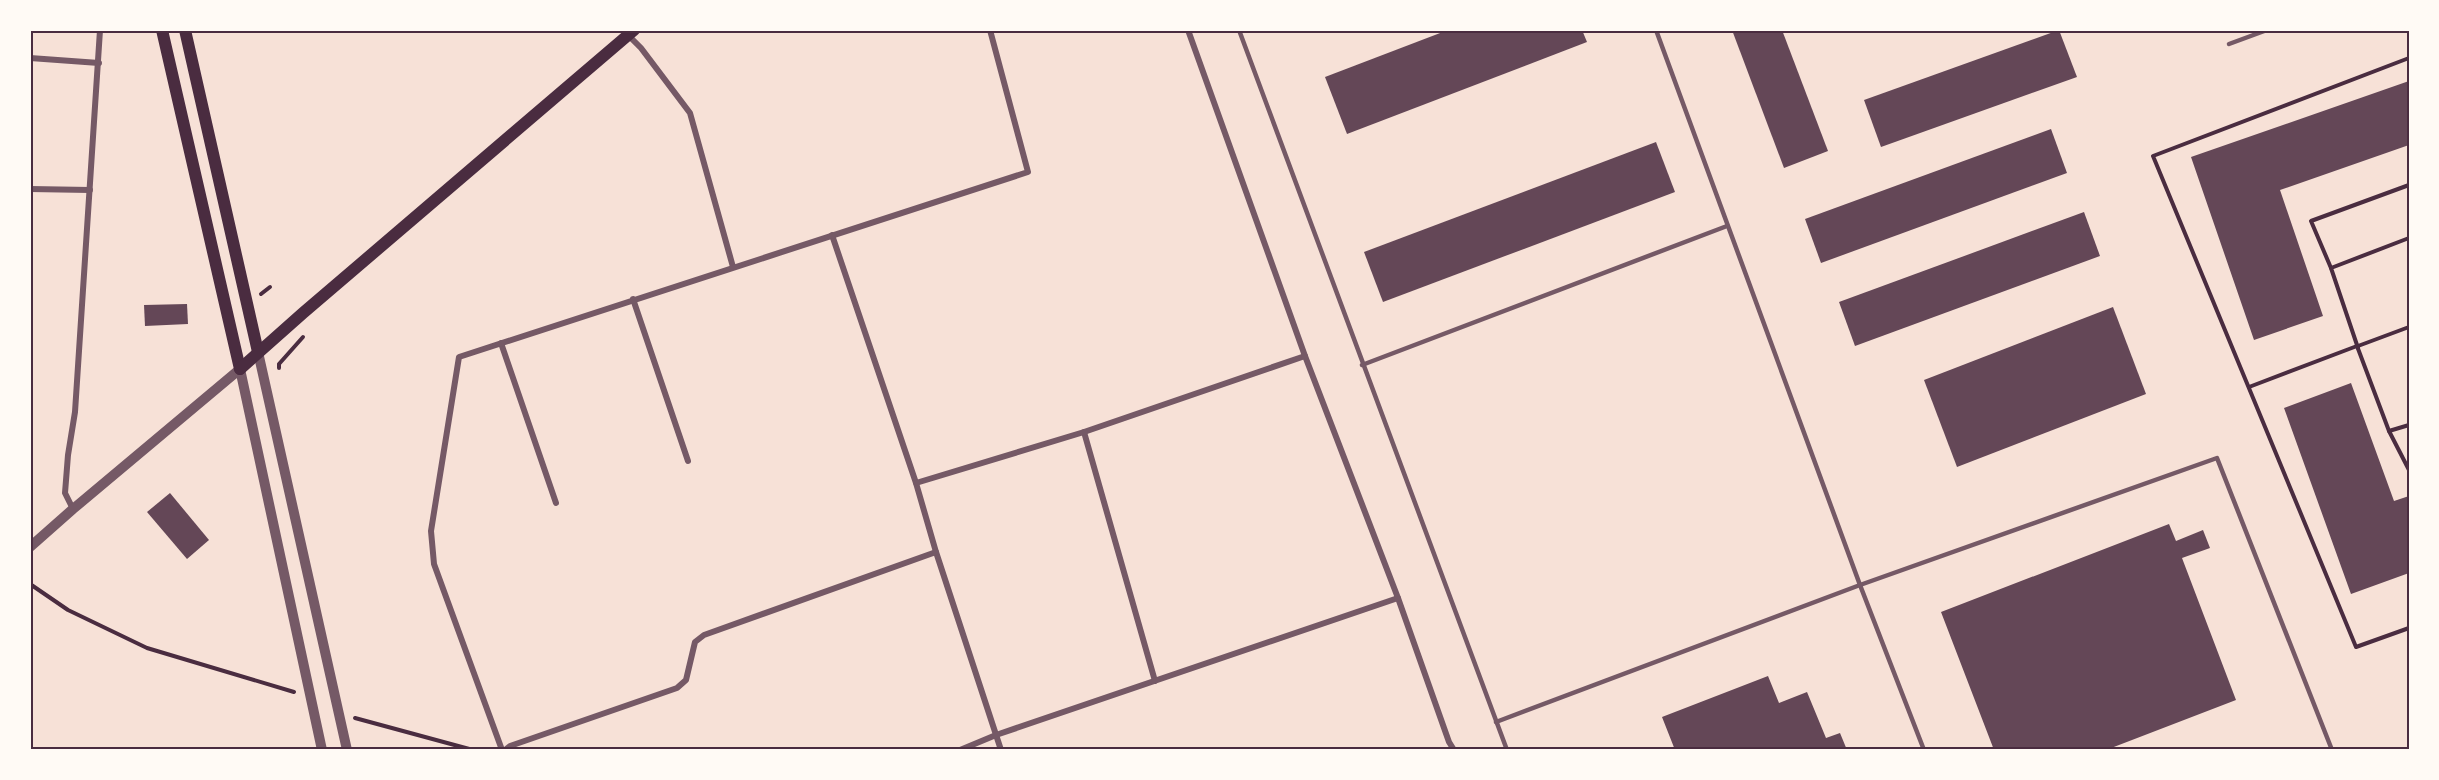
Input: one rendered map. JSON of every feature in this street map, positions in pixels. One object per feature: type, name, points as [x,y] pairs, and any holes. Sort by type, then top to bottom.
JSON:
[{"type":"main road","points":[[162,30],[240,369]]},
{"type":"main road","points":[[184,30],[258,352]]},
{"type":"main road","points":[[240,369],[629,32]]},
{"type":"street","points":[[73,509],[65,493],[75,412],[100,30]]},
{"type":"street","points":[[936,552],[704,635],[695,642],[686,680],[677,688],[503,750],[434,564],[431,531],[459,357],[1028,172],[990,30]]},
{"type":"street","points":[[1188,30],[1305,356],[1454,750]]},
{"type":"street","points":[[629,32],[690,113],[733,267]]},
{"type":"street","points":[[30,58],[99,63]]},
{"type":"street","points":[[30,189],[90,190]]},
{"type":"street","points":[[832,235],[916,483],[936,552],[1001,750]]},
{"type":"street","points":[[633,299],[688,462]]},
{"type":"street","points":[[501,344],[556,503]]},
{"type":"street","points":[[258,352],[346,750]]},
{"type":"street","points":[[916,483],[1084,432],[1305,356]]},
{"type":"street","points":[[30,547],[240,369],[322,750]]},
{"type":"street","points":[[1084,432],[1155,681]]},
{"type":"street","points":[[960,750],[996,735],[1398,598]]},
{"type":"lane","points":[[1239,30],[1507,750]]},
{"type":"lane","points":[[1656,30],[1860,585],[1924,750]]},
{"type":"lane","points":[[2229,44],[2266,30]]},
{"type":"lane","points":[[1362,365],[1727,226]]},
{"type":"lane","points":[[1496,722],[1860,585],[2217,458],[2332,750]]},
{"type":"path","points":[[2409,58],[2153,156],[2356,647],[2409,628]]},
{"type":"path","points":[[2362,360],[2331,268],[2311,221],[2409,185]]},
{"type":"path","points":[[2331,268],[2409,238]]},
{"type":"path","points":[[2249,387],[2409,327]]},
{"type":"path","points":[[280,376],[279,364],[306,333]]},
{"type":"path","points":[[2357,346],[2389,431],[2409,470]]},
{"type":"path","points":[[2389,431],[2409,425]]},
{"type":"path","points":[[30,584],[68,610],[147,648],[295,693],[310,690]]},
{"type":"path","points":[[340,722],[355,718],[473,750]]},
{"type":"building","points":[[1448,30],[1582,30],[1587,42],[1347,134],[1325,77]]},
{"type":"building","points":[[1732,30],[1782,30],[1828,151],[1784,168]]},
{"type":"building","points":[[2059,30],[2077,77],[1881,147],[1864,100]]},
{"type":"building","points":[[2409,81],[2409,145],[2280,190],[2323,316],[2254,340],[2191,157]]},
{"type":"building","points":[[2051,129],[2067,173],[1821,263],[1805,219]]},
{"type":"building","points":[[1656,142],[1675,192],[1383,302],[1364,252]]},
{"type":"building","points":[[2084,212],[2100,256],[1855,346],[1839,302]]},
{"type":"building","points":[[187,304],[188,324],[145,326],[144,305]]},
{"type":"building","points":[[2113,307],[2146,394],[1957,467],[1924,380]]},
{"type":"building","points":[[2351,383],[2394,501],[2409,496],[2409,573],[2351,594],[2284,408]]},
{"type":"building","points":[[170,493],[209,540],[187,559],[147,512]]},
{"type":"building","points":[[2169,524],[2176,541],[2203,530],[2210,548],[2182,558],[2236,700],[2106,750],[1994,750],[1941,612]]},
{"type":"building","points":[[1768,676],[1779,703],[1807,692],[1826,738],[1840,733],[1847,750],[1675,750],[1662,717]]}]
